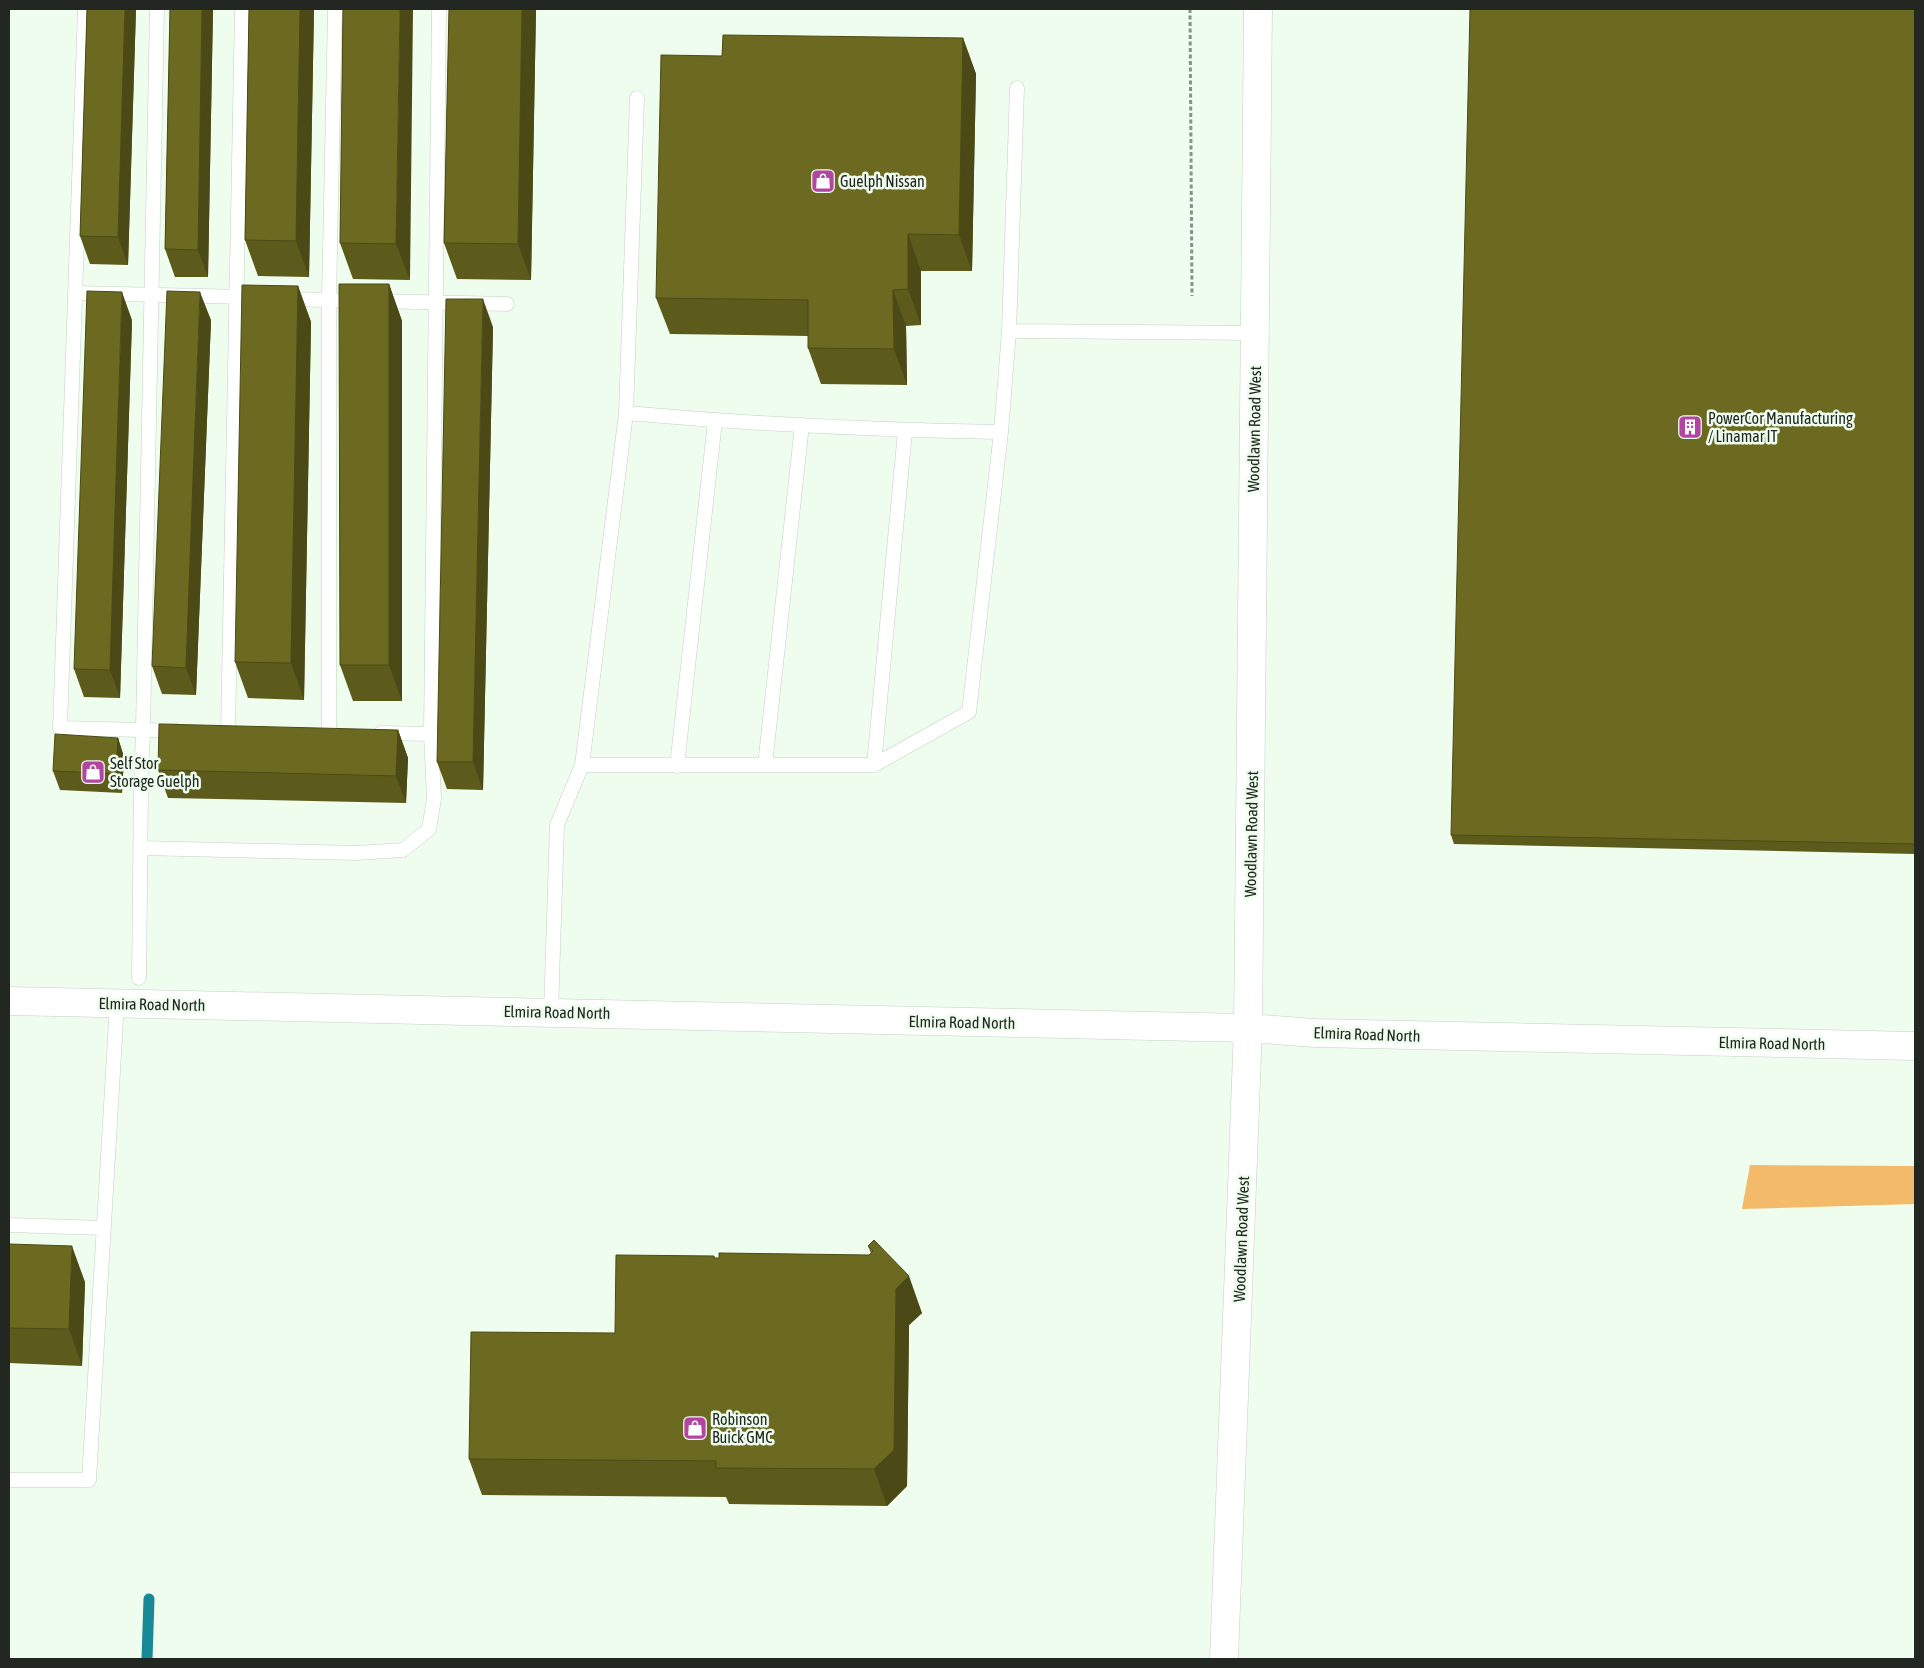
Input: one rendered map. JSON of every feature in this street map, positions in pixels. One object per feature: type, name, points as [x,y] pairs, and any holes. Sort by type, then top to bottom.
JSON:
[{"type":"main road","name":"Woodlawn Road West","points":[[1224,1659],[1248,1028],[1258,9]]},
{"type":"main road","name":"Elmira Road North","points":[[9,1001],[1248,1028],[1315,1033],[1915,1046]]},
{"type":"lane","points":[[85,9],[60,728],[191,731]]},
{"type":"lane","points":[[139,978],[157,9]]},
{"type":"lane","points":[[229,732],[242,9]]},
{"type":"lane","points":[[329,732],[329,300],[335,9]]},
{"type":"lane","points":[[140,848],[357,853],[403,850],[429,829],[434,799],[431,734],[439,9]]},
{"type":"lane","points":[[582,765],[874,765],[969,712],[1001,432],[1009,331],[1017,88]]},
{"type":"lane","points":[[551,1012],[557,825],[582,765],[626,413],[637,98]]},
{"type":"lane","points":[[76,293],[255,298]]},
{"type":"lane","points":[[273,298],[507,304]]},
{"type":"lane","points":[[1009,331],[1255,333]]},
{"type":"lane","points":[[626,413],[715,421],[905,431],[1001,432]]},
{"type":"lane","points":[[677,766],[715,421]]},
{"type":"lane","points":[[765,765],[802,425]]},
{"type":"lane","points":[[874,765],[905,431]]},
{"type":"lane","points":[[366,733],[431,734]]},
{"type":"lane","points":[[9,1480],[89,1480],[117,1003]]},
{"type":"lane","points":[[9,1225],[104,1228]]},
{"type":"path","points":[[1190,9],[1192,296]]},
{"type":"shaded area","points":[[1750,1165],[1915,1166],[1915,1204],[1742,1209]]},
{"type":"building","points":[[87,9],[125,9],[118,237],[80,236]]},
{"type":"building","points":[[170,9],[202,9],[198,250],[165,249]]},
{"type":"building","points":[[249,9],[300,9],[296,241],[245,240]]},
{"type":"building","points":[[343,9],[400,9],[396,244],[340,243]]},
{"type":"building","points":[[449,9],[522,9],[518,244],[444,243]]},
{"type":"building","name":"PowerCor Manufacturing / Linamar IT","points":[[1470,9],[1915,9],[1915,844],[1451,835]]},
{"type":"building","name":"Guelph Nissan","points":[[723,35],[963,38],[959,235],[908,234],[908,289],[893,290],[894,349],[808,348],[808,300],[656,298],[661,55],[722,56]]},
{"type":"building","points":[[339,284],[389,284],[389,665],[340,665]]},
{"type":"building","points":[[242,285],[298,286],[291,663],[235,662]]},
{"type":"building","points":[[87,291],[122,292],[110,670],[74,669]]},
{"type":"building","points":[[167,291],[200,292],[186,668],[152,666]]},
{"type":"building","points":[[446,299],[483,299],[473,762],[437,762]]},
{"type":"building","points":[[159,724],[398,730],[396,776],[158,770]]},
{"type":"building","points":[[55,734],[118,738],[116,774],[53,771]]},
{"type":"building","name":"Robinson Buick GMC","points":[[874,1240],[909,1276],[896,1289],[894,1450],[874,1469],[716,1468],[716,1461],[469,1459],[471,1332],[615,1333],[616,1255],[714,1256],[714,1258],[719,1258],[719,1253],[869,1255],[873,1251],[868,1246]]},
{"type":"building","points":[[9,1244],[72,1246],[69,1329],[9,1328]]},
{"type":"waterway","points":[[147,1659],[149,1599]]},
{"type":"place","name":"Guelph Nissan","points":[[823,181]]},
{"type":"place","name":"PowerCor Manufacturing / Linamar IT","points":[[1690,427]]},
{"type":"place","name":"Self Stor Storage Guelph","points":[[93,772]]},
{"type":"place","name":"Robinson Buick GMC","points":[[695,1428]]}]
